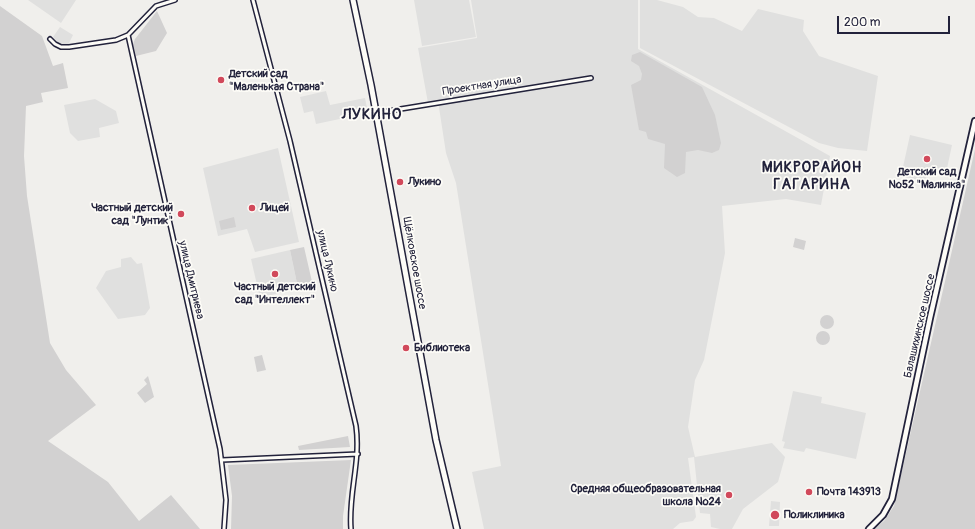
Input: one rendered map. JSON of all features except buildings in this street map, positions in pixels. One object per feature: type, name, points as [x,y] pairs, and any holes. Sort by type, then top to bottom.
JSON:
[{"type":"main road","name":"Щёлковское шоссе","points":[[353,0],[376,113],[436,440],[457,529]]},
{"type":"main road","name":"Балашихинское шоссе","points":[[869,529],[883,515],[892,499],[930,318],[975,121]]},
{"type":"street","points":[[50,40],[61,47],[69,47],[116,40],[128,35],[156,6],[175,0]]},
{"type":"street","name":"улица Лукино","points":[[253,0],[290,141],[357,433],[358,454],[351,508],[351,529]]},
{"type":"street","name":"улица Дмитриева","points":[[128,35],[222,460],[226,500],[224,529]]},
{"type":"street","name":"Проектная улица","points":[[376,113],[591,78]]},
{"type":"street","points":[[222,460],[358,454]]},
{"type":"shaded area","points":[[28,0],[76,0],[61,23]]},
{"type":"shaded area","points":[[414,0],[469,0],[476,37],[422,46]]},
{"type":"shaded area","points":[[471,0],[638,0],[638,49],[830,156],[821,205],[786,199],[722,206],[725,253],[704,360],[695,380],[688,427],[695,457],[772,443],[785,457],[778,482],[743,509],[732,529],[711,527],[710,514],[700,513],[694,457],[688,458],[696,517],[693,521],[680,523],[673,529],[484,529],[472,472],[501,466],[456,183],[446,153],[438,101],[428,103],[418,48],[477,38]]},
{"type":"shaded area","points":[[640,0],[657,0],[683,7],[698,17],[714,18],[742,31],[758,9],[804,20],[803,31],[819,56],[878,76],[867,151],[838,148],[819,143],[640,48]]},
{"type":"shaded area","points":[[0,6],[42,36],[53,66],[63,63],[68,88],[41,93],[43,102],[26,106],[24,156],[27,196],[50,343],[66,370],[96,405],[48,441],[108,482],[139,521],[171,495],[200,529],[0,529]]},
{"type":"shaded area","points":[[157,11],[167,33],[156,51],[136,56],[133,44],[135,39]]},
{"type":"shaded area","points":[[60,27],[73,35],[68,45],[58,43],[53,37]]},
{"type":"shaded area","points":[[640,52],[702,87],[715,115],[721,143],[719,150],[712,153],[698,150],[686,152],[685,173],[677,177],[664,168],[665,144],[648,139],[646,132],[639,130],[631,85],[641,80],[642,74],[639,66],[631,61],[632,55]]},
{"type":"shaded area","points":[[326,91],[330,105],[365,98],[368,113],[316,124],[313,111],[304,113],[300,97]]},
{"type":"shaded area","points":[[95,99],[116,111],[119,123],[99,128],[100,137],[78,141],[70,133],[64,105]]},
{"type":"shaded area","name":"Детский сад №52 \"Малинка\"","points":[[910,135],[952,145],[946,173],[932,170],[923,181],[901,176]]},
{"type":"shaded area","name":"Лицей","points":[[278,148],[299,242],[255,252],[247,229],[218,236],[203,168]]},
{"type":"shaded area","points":[[975,149],[975,529],[874,529],[884,521],[894,506]]},
{"type":"shaded area","points":[[234,217],[236,227],[221,230],[219,221]]},
{"type":"shaded area","points":[[795,238],[806,241],[804,250],[793,247]]},
{"type":"shaded area","points":[[304,247],[313,286],[298,288],[290,250]]},
{"type":"shaded area","name":"Частный детский сад \"Интеллект\"","points":[[290,250],[298,288],[260,298],[251,259]]},
{"type":"shaded area","points":[[131,257],[137,264],[142,263],[150,308],[145,315],[118,319],[96,288],[106,271],[121,267],[121,259]]},
{"type":"shaded area","points":[[827,315],[832,317],[834,322],[832,327],[827,329],[822,327],[820,322],[822,317]]},
{"type":"shaded area","points":[[823,331],[828,333],[830,338],[828,343],[823,345],[818,343],[816,338],[818,333]]},
{"type":"shaded area","points":[[262,355],[266,370],[257,372],[254,357]]},
{"type":"shaded area","points":[[148,376],[154,397],[145,403],[137,393],[147,384],[144,380]]},
{"type":"shaded area","points":[[793,391],[822,397],[821,403],[866,413],[856,459],[806,448],[804,452],[783,448],[785,442],[782,441]]},
{"type":"shaded area","points":[[348,436],[350,447],[299,450],[298,446]]},
{"type":"shaded area","points":[[351,460],[343,516],[343,529],[231,529],[232,496],[228,465]]},
{"type":"shaded area","name":"Поликлиника","points":[[771,501],[780,502],[779,526],[769,526]]},
{"type":"place","name":"Детский сад \"Маленькая Страна\"","points":[[221,80]]},
{"type":"place","name":"Детский сад №52 \"Малинка\"","points":[[927,159]]},
{"type":"place","name":"Лукино","points":[[400,182]]},
{"type":"place","name":"Лицей","points":[[252,208]]},
{"type":"place","name":"Частный детский сад \"Лунтик\"","points":[[181,214]]},
{"type":"place","name":"Частный детский сад \"Интеллект\"","points":[[275,274]]},
{"type":"place","name":"Библиотека","points":[[406,348]]},
{"type":"place","name":"Почта 143913","points":[[809,492]]},
{"type":"place","name":"Средняя общеобразовательная школа №24","points":[[729,495]]},
{"type":"place","name":"Поликлиника","points":[[775,515]]},
{"type":"district","name":"ЛУКИНО","points":[[372,115]]},
{"type":"district","name":"МИКРОРАЙОН ГАГАРИНА","points":[[812,176]]}]
